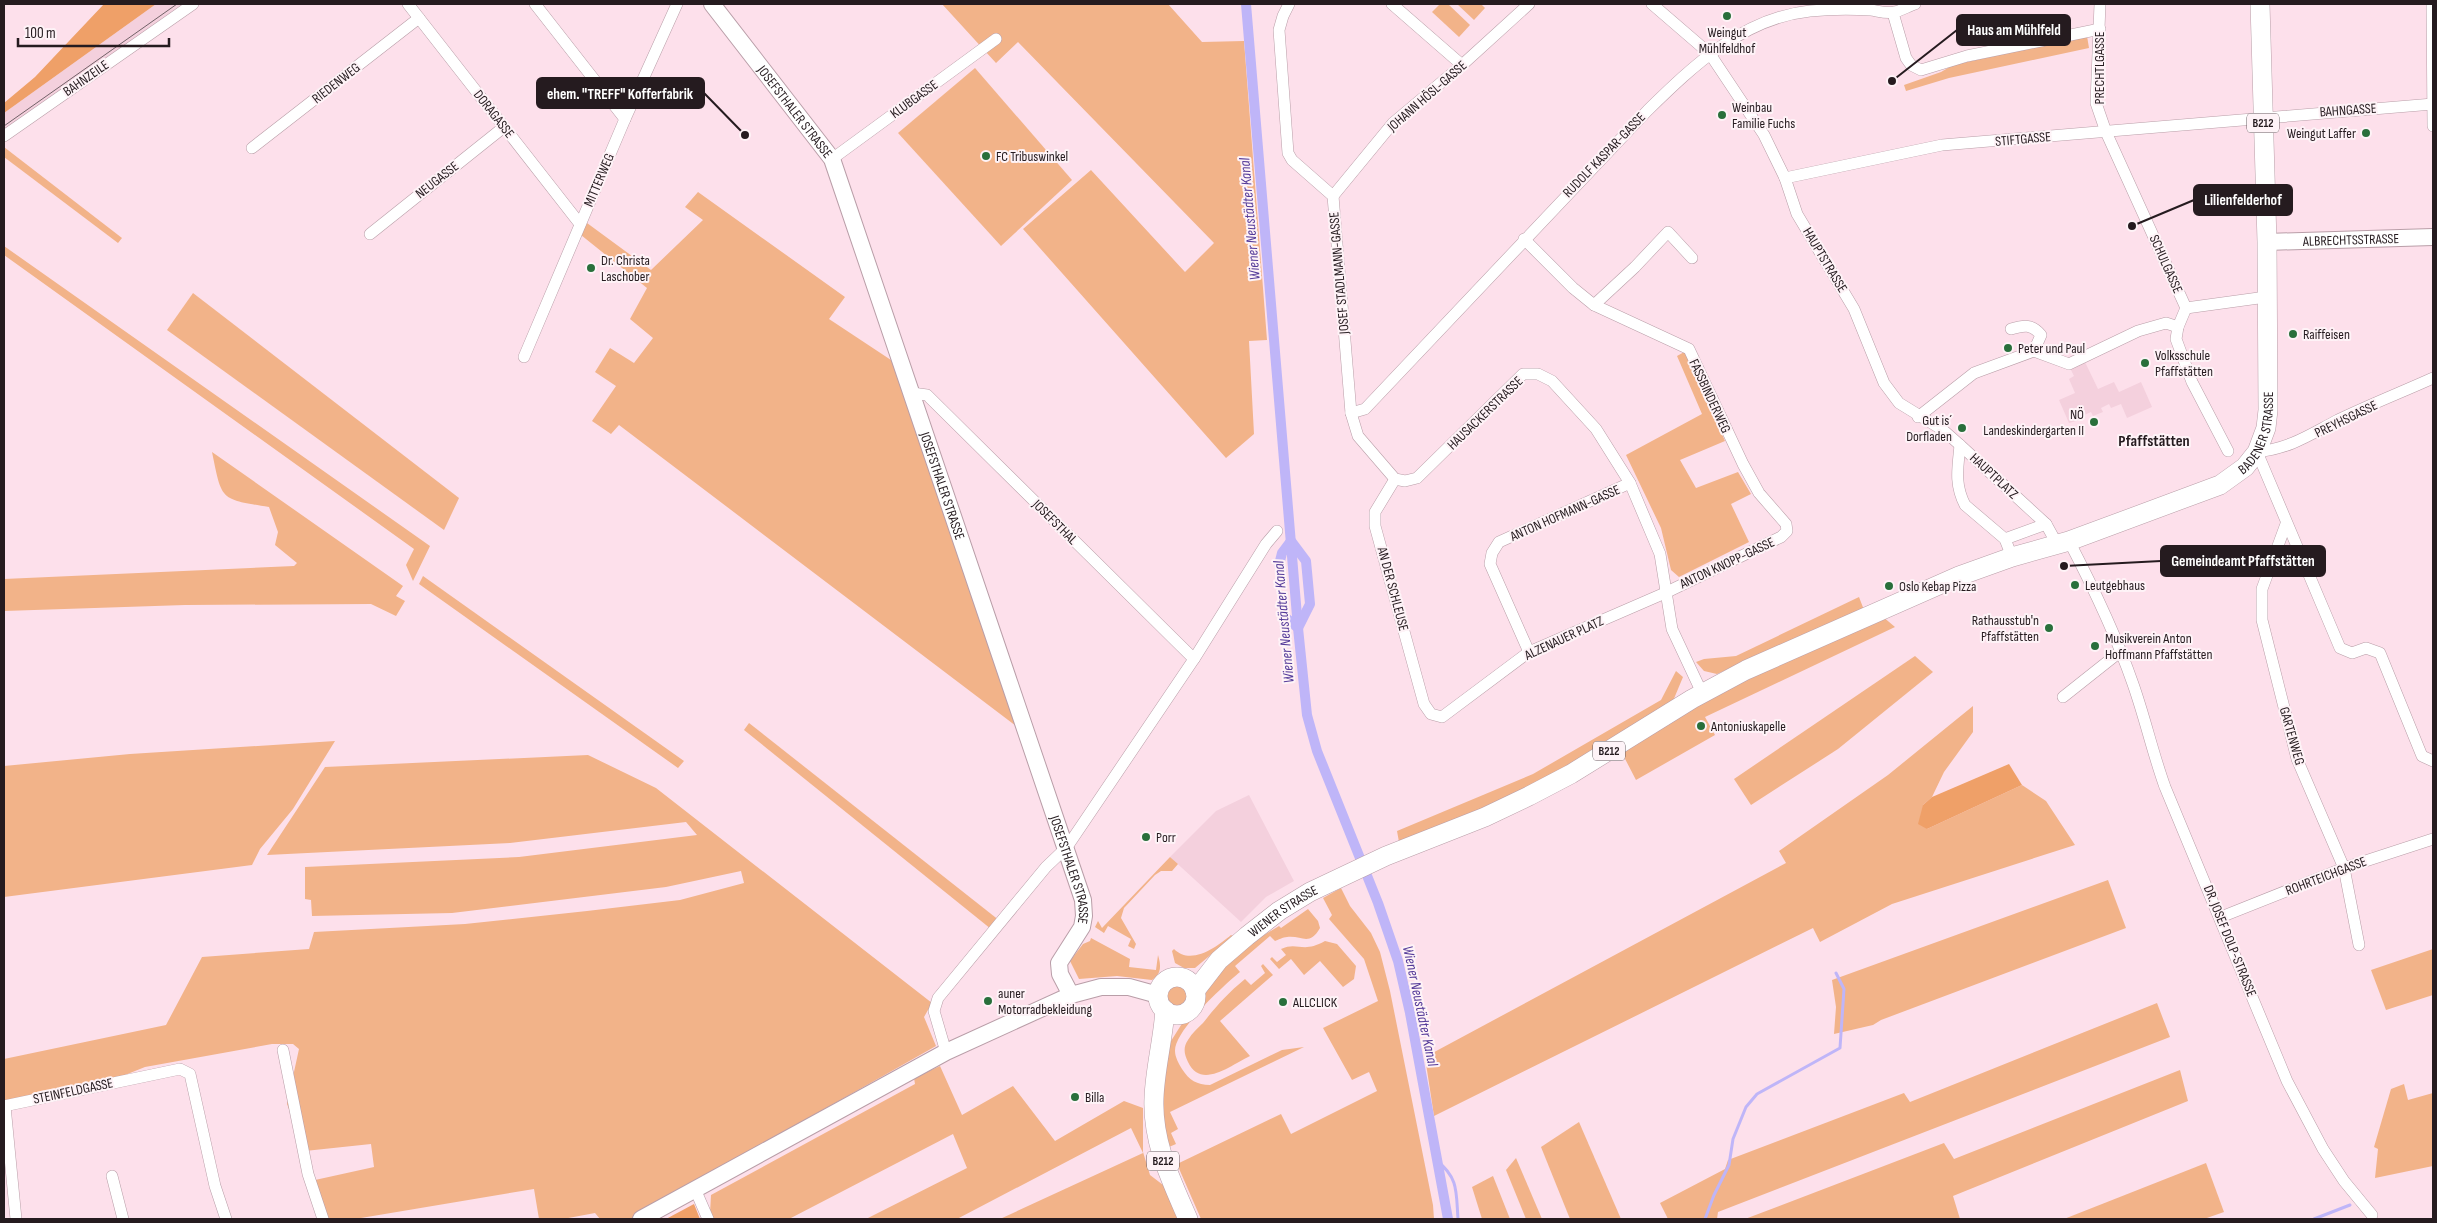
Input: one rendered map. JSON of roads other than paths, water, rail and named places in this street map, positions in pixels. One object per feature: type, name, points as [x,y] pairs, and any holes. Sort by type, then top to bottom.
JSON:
[{"type":"main road","name":"BADENER STRASSE","points":[[1702,693],[1746,670],[1959,576],[2012,557],[2063,542],[2220,485],[2245,467],[2257,452],[2266,428],[2268,410],[2267,242],[2260,4]]},
{"type":"main road","name":"WIENER STRASSE","points":[[1191,985],[1279,911],[1310,892],[1353,870],[1485,817],[1529,796],[1571,774],[1702,693]]},
{"type":"main road","name":"WIENER STRASSE","points":[[1168,1006],[1192,1008],[1196,997],[1191,985],[1173,977],[1166,981],[1168,1006],[1154,1099],[1155,1129],[1163,1162],[1188,1219]]},
{"type":"street","name":"BAHNZEILE","points":[[4,136],[193,4]]},
{"type":"street","name":"DORAGASSE","points":[[408,4],[580,224]]},
{"type":"street","points":[[535,4],[625,119]]},
{"type":"street","name":"MITTERWEG","points":[[524,357],[625,119],[677,4]]},
{"type":"street","name":"JOSEFSTHALER STRASSE","points":[[712,4],[832,159],[1067,847],[1083,900],[1084,916],[1082,927],[1059,963],[1060,974],[1071,995]]},
{"type":"street","name":"JOSEF STADLMANN-GASSE","points":[[1289,4],[1279,30],[1288,153],[1292,160],[1333,196],[1351,413]]},
{"type":"street","points":[[1392,4],[1462,65]]},
{"type":"street","name":"JOHANN HÖSL-GASSE","points":[[1333,196],[1393,122],[1462,65],[1530,4]]},
{"type":"street","name":"HAUPTSTRASSE","points":[[1652,4],[1710,54],[1764,135],[1785,178],[1797,214],[1854,309],[1884,383],[1898,403],[1918,417],[1943,430],[1960,444]]},
{"type":"street","name":"RUDOLF KASPAR-GASSE","points":[[1351,413],[1365,409],[1648,110],[1690,70],[1710,54],[1741,33],[1768,21],[1810,11],[1869,10],[1893,13],[1915,4]]},
{"type":"street","name":"PRECHTLGASSE","points":[[2100,4],[2096,103],[2106,132]]},
{"type":"street","points":[[2432,4],[2433,126]]},
{"type":"street","points":[[1893,13],[1906,58],[1911,66],[1921,70],[1967,56],[2100,29]]},
{"type":"street","name":"RIEDENWEG","points":[[252,148],[419,18]]},
{"type":"street","name":"KLUBGASSE","points":[[832,159],[996,39]]},
{"type":"street","name":"BAHNGASSE","points":[[2263,117],[2433,104]]},
{"type":"street","name":"STIFTGASSE","points":[[1785,178],[1942,145],[2263,117]]},
{"type":"street","name":"NEUGASSE","points":[[370,234],[504,127]]},
{"type":"street","name":"SCHULGASSE","points":[[2106,132],[2186,308],[2178,327],[2176,339],[2192,382],[2228,451]]},
{"type":"street","points":[[1594,304],[1635,267],[1668,232],[1692,258]]},
{"type":"street","name":"ALBRECHTSSTRASSE","points":[[2267,242],[2433,237]]},
{"type":"street","name":"FASSBINDERWEG","points":[[1524,239],[1573,288],[1594,304],[1689,349],[1743,464],[1760,493],[1786,524],[1787,531]]},
{"type":"street","points":[[2186,308],[2266,297]]},
{"type":"street","points":[[1918,417],[1974,373],[2034,351],[2069,364],[2138,332],[2166,323],[2178,327]]},
{"type":"street","points":[[2011,329],[2024,326],[2034,328],[2040,335],[2034,351]]},
{"type":"street","name":"HAUSACKERSTRASSE","points":[[1395,479],[1405,481],[1417,478],[1523,374],[1538,374],[1552,380],[1596,429],[1630,483],[1660,554],[1664,593],[1672,629],[1702,693]]},
{"type":"street","name":"PREYHSGASSE","points":[[2257,452],[2272,450],[2317,433],[2337,421],[2433,378]]},
{"type":"street","name":"JOSEFSTHAL","points":[[912,393],[926,395],[1194,660]]},
{"type":"street","points":[[1351,413],[1358,436],[1395,479]]},
{"type":"street","name":"HAUPTPLATZ","points":[[1960,444],[2063,542]]},
{"type":"street","name":"HAUPTPLATZ","points":[[1960,444],[1956,482],[1961,498],[1965,504],[2005,539],[2012,557]]},
{"type":"street","points":[[2257,452],[2340,648],[2352,653],[2366,648],[2380,653],[2422,756],[2433,761]]},
{"type":"street","name":"AN DER SCHLEUSE","points":[[1395,479],[1375,512],[1375,526],[1424,704]]},
{"type":"street","name":"ANTON HOFMANN-GASSE","points":[[1529,652],[1490,564],[1492,553],[1499,542],[1630,483]]},
{"type":"street","points":[[2005,539],[2046,524]]},
{"type":"street","name":"GARTENWEG","points":[[2286,524],[2262,589],[2262,620],[2297,759],[2344,868],[2359,945]]},
{"type":"street","points":[[946,1052],[934,1011],[938,998],[1046,867],[1067,847],[1194,660],[1266,544],[1277,531]]},
{"type":"street","name":"ANTON KNOPP-GASSE","points":[[1664,593],[1781,537],[1787,531]]},
{"type":"street","name":"DR. JOSEF DOLP-STRASSE","points":[[2063,542],[2121,651],[2134,686],[2153,756],[2287,1081],[2323,1149],[2344,1181],[2372,1215]]},
{"type":"street","points":[[2277,552],[2296,546]]},
{"type":"street","name":"ALZENAUER PLATZ","points":[[1424,704],[1431,714],[1442,717],[1529,652],[1664,593]]},
{"type":"street","points":[[2063,697],[2121,651]]},
{"type":"street","name":"ROHRTEICHGASSE","points":[[2220,917],[2344,868],[2433,839]]},
{"type":"street","points":[[641,1219],[946,1052],[1071,995],[1101,987],[1129,987],[1168,1006]]},
{"type":"street","points":[[283,1050],[308,1174],[323,1219]]},
{"type":"street","name":"STEINFELDGASSE","points":[[4,1106],[180,1068],[190,1074],[215,1186],[226,1219]]},
{"type":"street","points":[[4,1106],[16,1219]]},
{"type":"street","points":[[112,1176],[123,1219]]},
{"type":"street","points":[[695,1189],[708,1219]]},
{"type":"waterway","name":"Wiener Neustädter Kanal","points":[[1246,4],[1298,628],[1307,715],[1317,751],[1378,903],[1398,961],[1410,1013],[1448,1219]]},
{"type":"waterway","points":[[1279,565],[1282,553],[1291,541],[1306,561],[1310,604],[1298,628],[1285,617]]},
{"type":"waterway","points":[[1705,1219],[1714,1195],[1729,1165],[1733,1139],[1746,1107],[1757,1094],[1840,1048],[1844,989],[1836,973]]},
{"type":"waterway","points":[[1437,1161],[1453,1180],[1458,1219]]},
{"type":"waterway","points":[[2314,1219],[2350,1205]]},
{"type":"tram line","points":[[4,126],[177,4]]},
{"type":"place","name":"Weingut Mühlfeldhof","points":[[1727,16]]},
{"type":"place","name":"Haus am Mühlfeld","points":[[1892,81]]},
{"type":"place","name":"Weinbau Familie Fuchs","points":[[1722,115]]},
{"type":"place","name":"Weingut Laffer","points":[[2366,133]]},
{"type":"place","name":"ehem. \"TREFF\" Kofferfabrik","points":[[745,135]]},
{"type":"place","name":"FC Tribuswinkel","points":[[986,156]]},
{"type":"place","name":"Lilienfelderhof","points":[[2132,226]]},
{"type":"place","name":"Dr. Christa Laschober","points":[[591,268]]},
{"type":"place","name":"Raiffeisen","points":[[2293,334]]},
{"type":"place","name":"Peter und Paul","points":[[2008,348]]},
{"type":"place","name":"Volksschule Pfaffstätten","points":[[2145,363]]},
{"type":"place","name":"NÖ Landeskindergarten II","points":[[2094,422]]},
{"type":"place","name":"Gut is´ Dorfladen","points":[[1962,428]]},
{"type":"place","name":"Gemeindeamt Pfaffstätten","points":[[2064,566]]},
{"type":"place","name":"Leutgebhaus","points":[[2075,585]]},
{"type":"place","name":"Oslo Kebap Pizza","points":[[1889,586]]},
{"type":"place","name":"Rathausstub'n Pfaffstätten","points":[[2049,628]]},
{"type":"place","name":"Musikverein Anton Hoffmann Pfaffstätten","points":[[2095,646]]},
{"type":"place","name":"Antoniuskapelle","points":[[1701,726]]},
{"type":"place","name":"Porr","points":[[1146,837]]},
{"type":"place","name":"auner Motorradbekleidung","points":[[988,1001]]},
{"type":"place","name":"ALLCLICK","points":[[1283,1002]]},
{"type":"place","name":"Billa","points":[[1075,1097]]},
{"type":"district","name":"Pfaffstätten","points":[[2154,441]]}]
